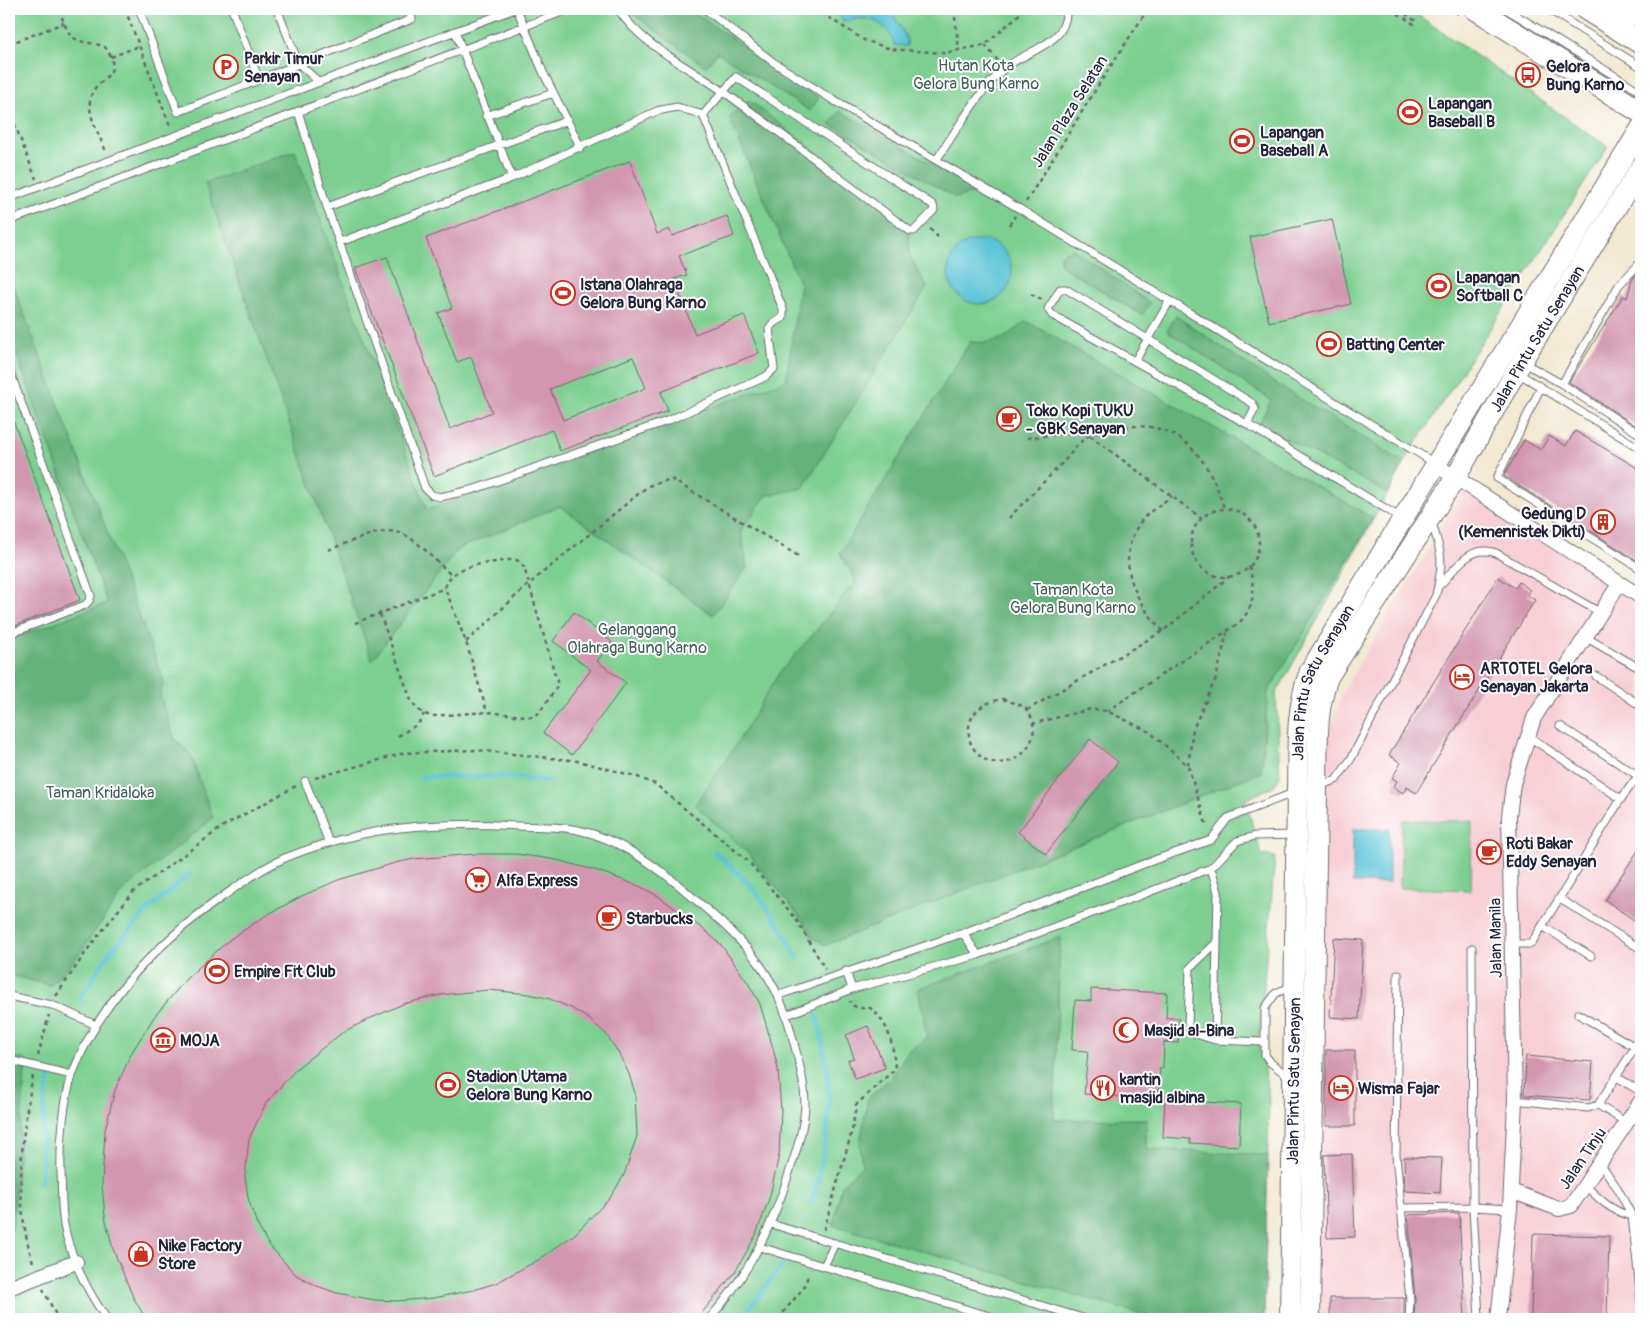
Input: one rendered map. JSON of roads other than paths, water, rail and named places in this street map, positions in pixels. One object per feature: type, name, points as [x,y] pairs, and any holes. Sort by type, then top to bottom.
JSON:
[{"type":"main road","points":[[1476,9],[1641,112]]},
{"type":"main road","points":[[1586,9],[1641,43]]},
{"type":"main road","points":[[1615,27],[1639,9]]},
{"type":"main road","name":"Jalan Pintu Satu Senayan","points":[[1310,1319],[1307,790],[1300,709],[1302,690],[1310,671],[1641,128]]},
{"type":"main road","name":"Jalan Pintu Satu Senayan","points":[[1307,790],[1322,694],[1328,677],[1431,518],[1519,367],[1641,167]]},
{"type":"main road","points":[[1612,176],[1629,188]]},
{"type":"main road","points":[[1587,216],[1604,227]]},
{"type":"main road","points":[[1504,351],[1519,367]]},
{"type":"main road","name":"Jalan Pintu Satu Senayan","points":[[1290,1319],[1295,985],[1307,835]]},
{"type":"street","points":[[1436,464],[1641,597]]},
{"type":"street","name":"Jalan Manila","points":[[1498,1319],[1510,1209],[1514,1100],[1513,944],[1509,816],[1513,784],[1534,718],[1619,584]]},
{"type":"street","name":"Jalan Tinju","points":[[1511,1191],[1559,1208],[1566,1209],[1571,1206],[1641,1101]]},
{"type":"street","points":[[9,1288],[76,1262]]},
{"type":"lane","points":[[138,9],[178,112],[412,19],[408,9]]},
{"type":"lane","points":[[232,9],[259,80]]},
{"type":"lane","points":[[277,9],[298,64],[319,82]]},
{"type":"lane","points":[[9,198],[516,9],[566,121],[581,148]]},
{"type":"lane","points":[[9,220],[570,9]]},
{"type":"lane","points":[[618,9],[626,22],[639,34],[725,92],[910,231],[914,231],[934,210],[933,205],[736,77],[725,92],[703,115]]},
{"type":"lane","points":[[705,9],[773,62],[833,100],[1020,209],[1436,464]]},
{"type":"lane","points":[[936,159],[974,104],[1004,69],[1052,40],[1059,33],[1064,25],[1066,9]]},
{"type":"lane","points":[[1506,9],[1641,92]]},
{"type":"lane","points":[[1548,9],[1641,67]]},
{"type":"lane","points":[[455,31],[486,116],[512,178]]},
{"type":"lane","points":[[486,116],[553,93]]},
{"type":"lane","points":[[340,242],[512,178],[581,148],[657,111],[677,107],[703,115]]},
{"type":"lane","points":[[298,112],[327,206],[425,488],[432,495],[449,496],[549,464],[666,421],[765,377],[774,369],[769,328],[773,323],[783,318],[783,309],[703,115]]},
{"type":"lane","points":[[327,206],[566,121]]},
{"type":"lane","points":[[1562,384],[1619,285],[1641,262]]},
{"type":"lane","points":[[1247,424],[1255,409],[1252,403],[1146,340],[1066,289],[1060,289],[1048,309],[1052,315],[1247,424],[1402,519]]},
{"type":"lane","points":[[1135,361],[1169,302]]},
{"type":"lane","points":[[1519,367],[1562,384],[1641,435]]},
{"type":"lane","points":[[1519,367],[1541,387],[1641,449]]},
{"type":"lane","points":[[9,369],[91,596],[89,602],[85,605],[9,634]]},
{"type":"lane","points":[[1541,387],[1497,478],[1641,569]]},
{"type":"lane","points":[[779,995],[846,970],[963,933],[1211,840],[1228,818],[1336,780],[1351,759],[1438,587],[1442,569],[1442,556],[1431,518]]},
{"type":"lane","points":[[1438,587],[1464,560],[1478,551],[1485,550],[1601,613]]},
{"type":"lane","points":[[1585,637],[1641,669]]},
{"type":"lane","points":[[1596,676],[1641,706]]},
{"type":"lane","points":[[1513,944],[1531,944],[1621,799],[1640,777],[1560,726]]},
{"type":"lane","points":[[1528,735],[1621,799]]},
{"type":"lane","points":[[305,781],[329,843]]},
{"type":"lane","points":[[107,1319],[76,1262],[64,1225],[60,1154],[72,1075],[96,1025],[113,999],[141,967],[178,930],[248,878],[282,859],[329,843],[367,833],[430,824],[470,822],[578,830],[617,844],[678,884],[738,936],[759,961],[779,995],[799,1060],[805,1104],[800,1139],[771,1224],[760,1247],[744,1274],[709,1319]]},
{"type":"lane","points":[[786,1014],[852,989],[978,955],[1211,868],[1237,841],[1255,836],[1307,835]]},
{"type":"lane","points":[[1211,868],[1218,892],[1215,1040]]},
{"type":"lane","points":[[1560,899],[1641,948]]},
{"type":"lane","points":[[1542,926],[1591,956]]},
{"type":"lane","points":[[963,933],[978,955]]},
{"type":"lane","points":[[1217,942],[1190,968],[1188,1026],[1196,1034],[1215,1040],[1264,1042]]},
{"type":"lane","points":[[1472,948],[1473,1207],[1480,1319]]},
{"type":"lane","points":[[846,970],[852,989]]},
{"type":"lane","points":[[1398,974],[1396,1155],[1402,1208],[1409,1319]]},
{"type":"lane","points":[[1293,1080],[1271,1063],[1265,1055],[1264,1042],[1265,1008],[1276,993],[1295,985]]},
{"type":"lane","points":[[9,996],[52,1005],[96,1025]]},
{"type":"lane","points":[[1578,1014],[1634,1048]]},
{"type":"lane","points":[[1514,1100],[1588,1108],[1598,1105],[1641,1038]]},
{"type":"lane","points":[[9,1060],[72,1075]]},
{"type":"lane","points":[[1617,1077],[1641,1092]]},
{"type":"lane","points":[[1598,1105],[1627,1123]]},
{"type":"lane","points":[[1600,1163],[1618,1189],[1632,1216],[1641,1301]]},
{"type":"lane","points":[[1585,1185],[1604,1204],[1623,1214],[1632,1216]]},
{"type":"lane","points":[[1402,1208],[1473,1207],[1510,1209]]},
{"type":"lane","points":[[771,1224],[1086,1319]]},
{"type":"lane","points":[[824,1266],[835,1243]]},
{"type":"lane","points":[[760,1247],[1000,1319]]},
{"type":"water","points":[[849,9],[895,9],[893,14],[907,39],[907,46],[895,45],[882,25],[869,19],[854,19],[845,22],[838,15]]},
{"type":"water","points":[[974,240],[986,240],[1003,249],[1010,260],[1012,272],[1010,284],[1003,295],[986,304],[974,304],[962,299],[953,290],[948,278],[948,266],[953,254],[962,245]]},
{"type":"water","points":[[1353,829],[1389,829],[1389,883],[1353,883]]},
{"type":"waterway","points":[[421,777],[504,776],[550,781]]},
{"type":"waterway","points":[[715,852],[754,889],[778,923],[798,958]]},
{"type":"waterway","points":[[80,999],[110,952],[150,908],[190,874]]},
{"type":"waterway","points":[[811,1203],[823,1157],[829,1109],[827,1069],[817,1016]]},
{"type":"waterway","points":[[41,1183],[44,1105],[51,1073]]},
{"type":"waterway","points":[[741,1319],[786,1260]]},
{"type":"place","name":"Parkir Timur Senayan","points":[[226,67]]},
{"type":"place","name":"Gelora Bung Karno","points":[[1528,75]]},
{"type":"place","name":"Lapangan Baseball B","points":[[1410,112]]},
{"type":"place","name":"Lapangan Baseball A","points":[[1242,141]]},
{"type":"place","name":"Lapangan Softball C","points":[[1439,286]]},
{"type":"place","name":"Istana Olahraga Gelora Bung Karno","points":[[563,293]]},
{"type":"place","name":"Batting Center","points":[[1329,344]]},
{"type":"place","name":"Toko Kopi TUKU - GBK Senayan","points":[[1009,419]]},
{"type":"place","name":"Gedung D (Kemenristek Dikti)","points":[[1603,522]]},
{"type":"place","name":"ARTOTEL Gelora Senayan Jakarta","points":[[1462,677]]},
{"type":"place","name":"Roti Bakar Eddy Senayan","points":[[1489,852]]},
{"type":"place","name":"Alfa Express","points":[[478,880]]},
{"type":"place","name":"Starbucks","points":[[609,918]]},
{"type":"place","name":"Empire Fit Club","points":[[217,971]]},
{"type":"place","name":"Masjid al-Bina","points":[[1126,1030]]},
{"type":"place","name":"MOJA","points":[[163,1040]]},
{"type":"place","name":"Stadion Utama Gelora Bung Karno","points":[[448,1085]]},
{"type":"place","name":"kantin masjid albina","points":[[1103,1088]]},
{"type":"place","name":"Wisma Fajar","points":[[1341,1088]]},
{"type":"place","name":"Nike Factory Store","points":[[141,1254]]},
{"type":"park label","name":"Hutan Kota Gelora Bung Karno","points":[[976,74]]},
{"type":"park label","name":"Taman Kota Gelora Bung Karno","points":[[1073,598]]},
{"type":"park label","name":"Gelanggang Olahraga Bung Karno","points":[[637,638]]},
{"type":"park label","name":"Taman Kridaloka","points":[[100,792]]}]
